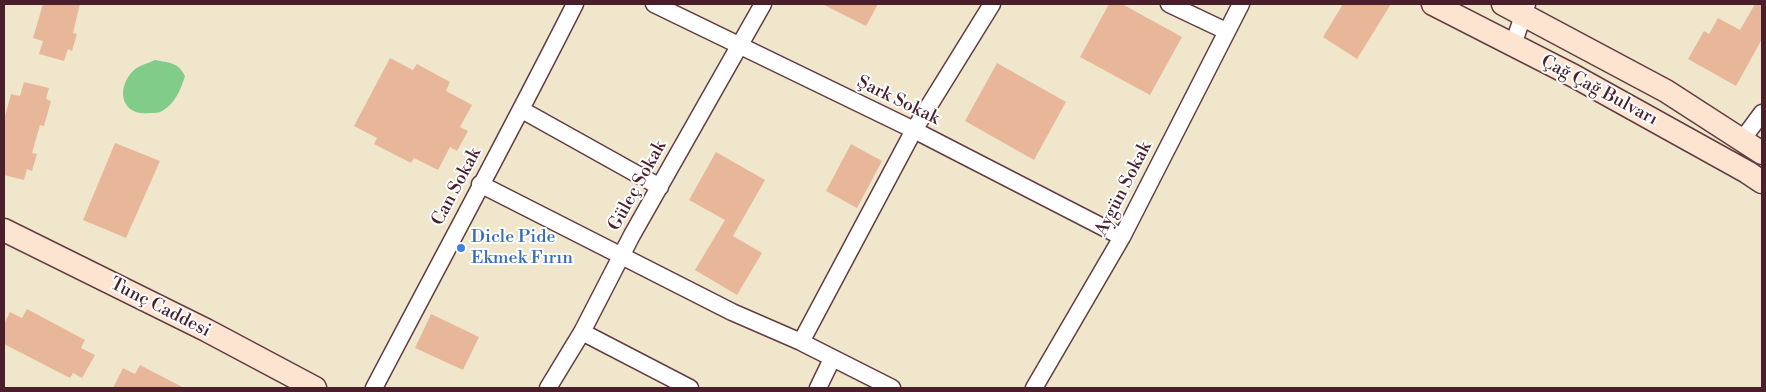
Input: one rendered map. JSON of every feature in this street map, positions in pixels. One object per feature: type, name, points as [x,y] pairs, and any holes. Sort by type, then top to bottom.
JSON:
[{"type":"main road","name":"Çağ Çağ Bulvarı","points":[[1433,4],[1574,76],[1762,182]]},
{"type":"main road","name":"Çağ Çağ Bulvarı","points":[[1518,7],[1666,91],[1762,153]]},
{"type":"main road","name":"Tunç Caddesi","points":[[4,230],[206,330],[315,388]]},
{"type":"street","name":"Can Sokak","points":[[374,388],[480,184],[522,110],[575,4]]},
{"type":"street","name":"Şark Sokak","points":[[654,4],[914,130],[1122,237]]},
{"type":"street","name":"Güleç Sokak","points":[[548,388],[582,332],[621,256],[763,4]]},
{"type":"street","points":[[800,342],[914,130],[992,4]]},
{"type":"street","points":[[1169,4],[1226,31]]},
{"type":"street","name":"Aygün Sokak","points":[[1034,388],[1122,237],[1241,4]]},
{"type":"street","points":[[1513,45],[1518,7]]},
{"type":"street","points":[[522,110],[660,187]]},
{"type":"street","points":[[1742,140],[1762,113]]},
{"type":"street","points":[[480,184],[732,312],[800,342],[892,388]]},
{"type":"street","points":[[582,332],[690,388]]},
{"type":"street","points":[[818,388],[832,359]]},
{"type":"green space","points":[[155,60],[173,64],[185,76],[174,100],[167,108],[161,112],[140,113],[127,106],[123,93],[124,85],[134,70]]},
{"type":"building","points":[[43,4],[80,4],[73,33],[77,34],[72,51],[68,49],[64,61],[39,54],[43,41],[33,38]]},
{"type":"building","points":[[822,4],[878,4],[866,26]]},
{"type":"building","points":[[1109,4],[1122,4],[1182,37],[1150,95],[1080,57]]},
{"type":"building","points":[[1343,4],[1391,4],[1357,59],[1323,37]]},
{"type":"building","points":[[1755,4],[1762,4],[1762,39],[1736,86],[1688,59],[1704,31],[1709,34],[1718,18],[1740,30]]},
{"type":"building","points":[[390,58],[413,70],[417,64],[450,82],[446,91],[472,105],[460,127],[468,131],[457,151],[450,147],[438,170],[414,158],[411,163],[374,144],[377,138],[354,126]]},
{"type":"building","points":[[997,63],[1066,102],[1034,160],[965,121]]},
{"type":"building","points":[[24,82],[49,88],[46,99],[51,101],[44,126],[40,125],[32,153],[37,154],[32,171],[27,169],[24,180],[4,175],[4,120],[11,94],[20,96]]},
{"type":"building","points":[[115,143],[160,161],[126,238],[83,220]]},
{"type":"building","points":[[851,144],[882,161],[857,208],[826,191]]},
{"type":"building","points":[[716,152],[765,180],[733,236],[762,253],[737,295],[695,270],[725,220],[689,200]]},
{"type":"building","points":[[27,309],[85,340],[81,348],[95,355],[82,378],[73,373],[70,378],[4,344],[4,324],[10,312],[22,318]]},
{"type":"building","points":[[431,314],[479,337],[463,370],[415,348]]},
{"type":"building","points":[[140,365],[184,388],[113,388],[123,368],[135,374]]},
{"type":"place","name":"Dicle Pide Ekmek Fırın","points":[[461,248]]}]
